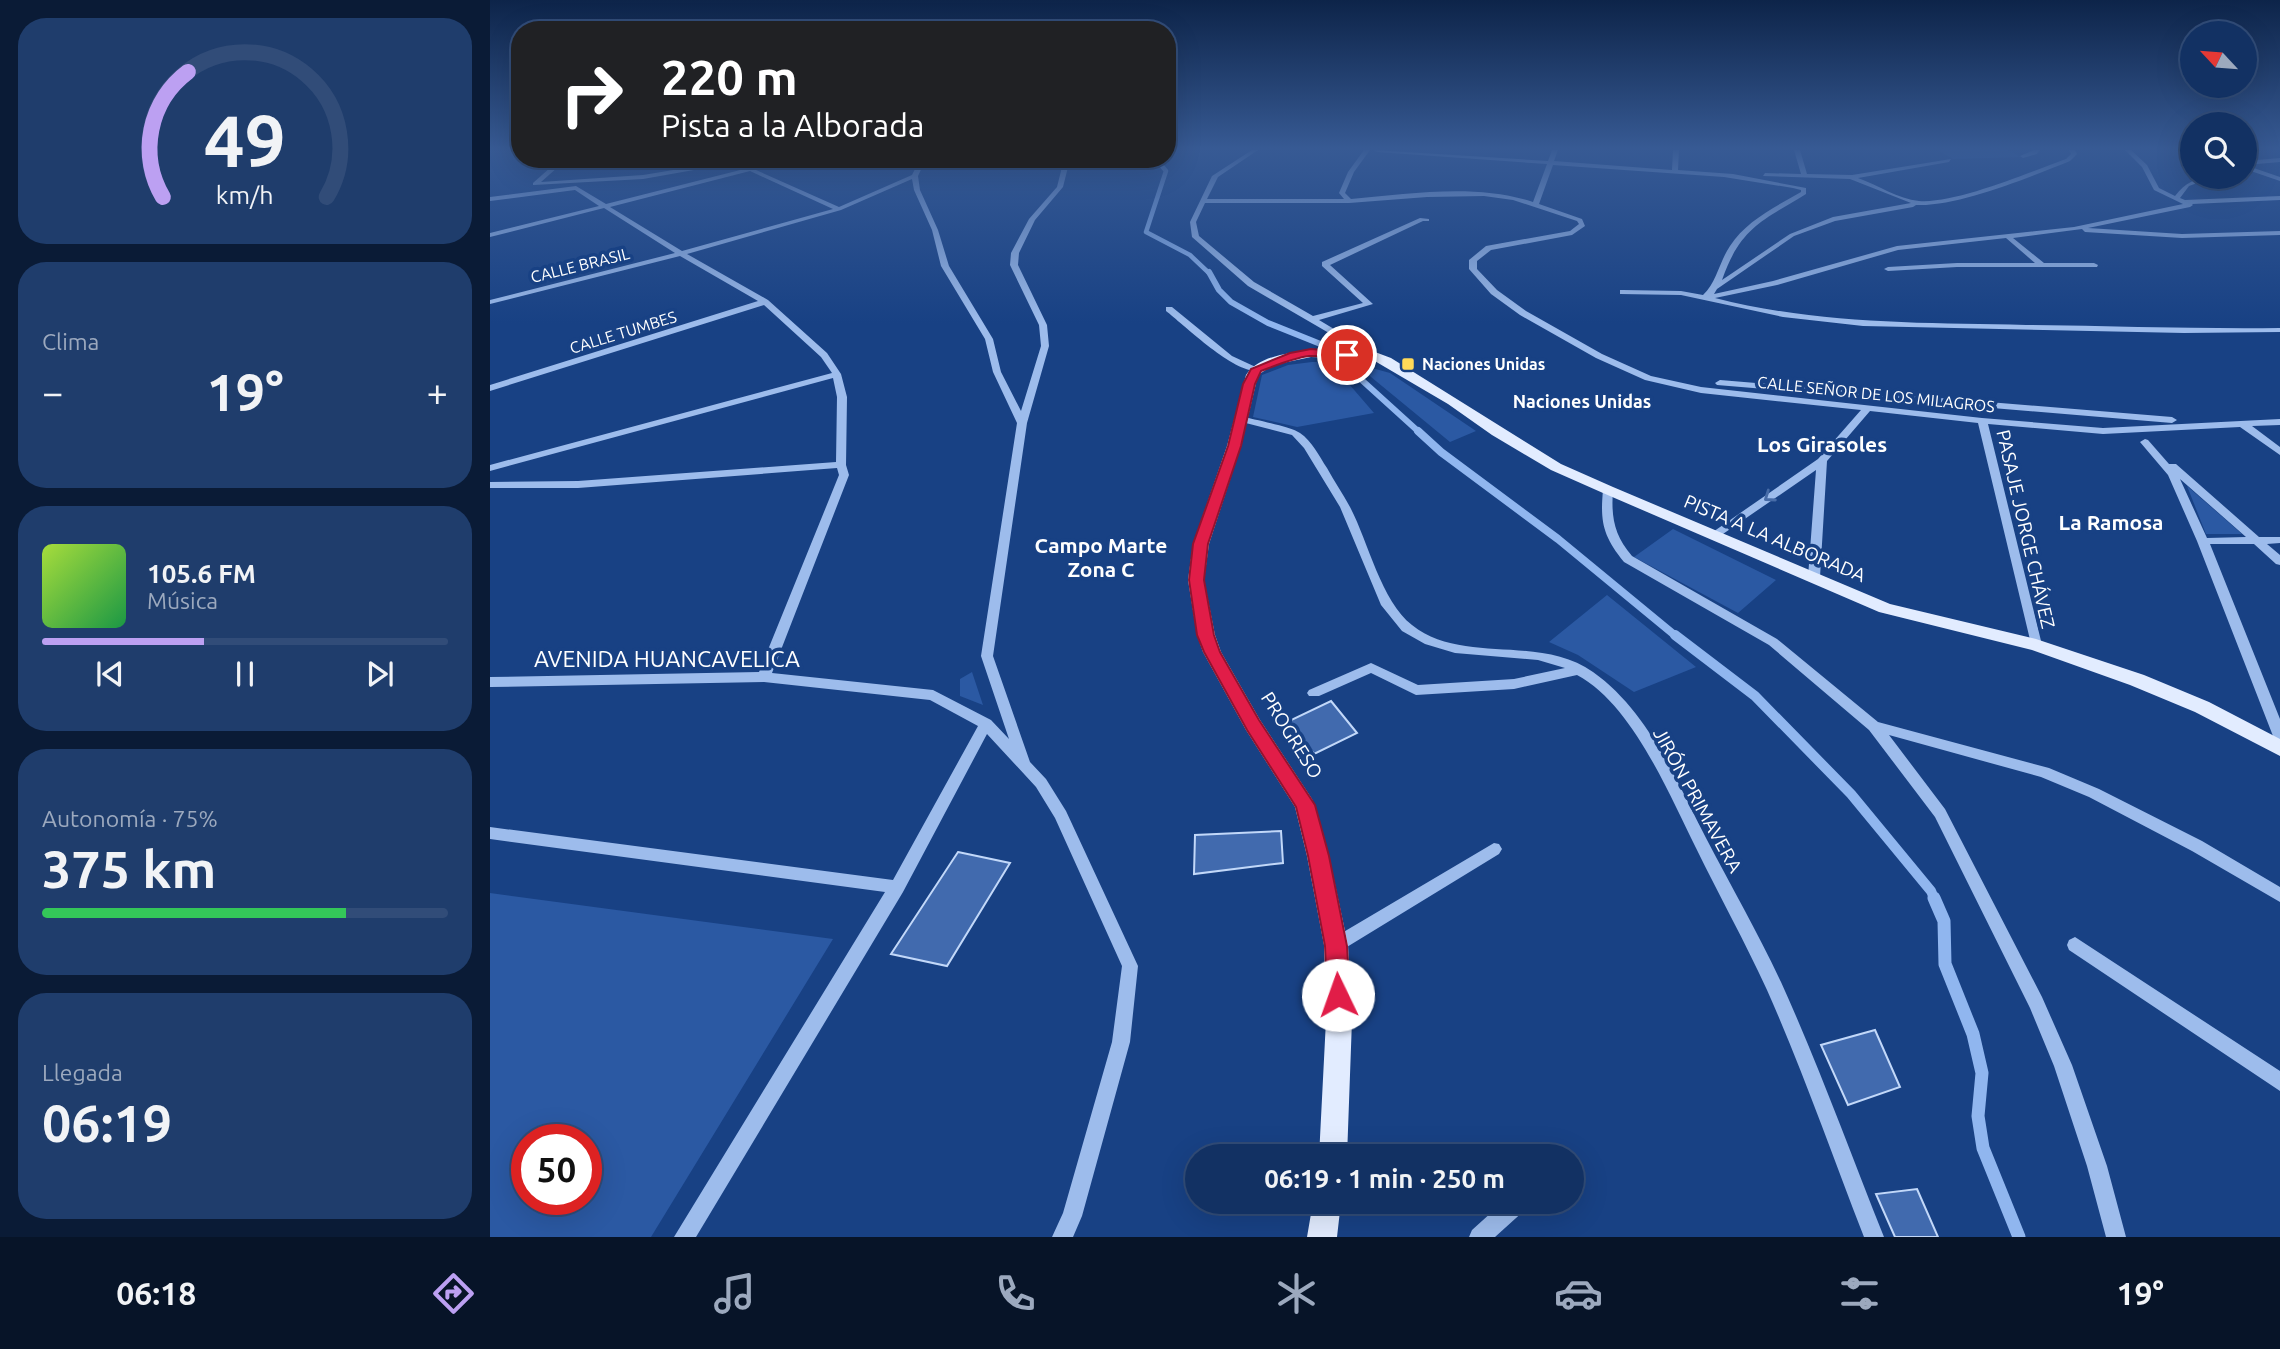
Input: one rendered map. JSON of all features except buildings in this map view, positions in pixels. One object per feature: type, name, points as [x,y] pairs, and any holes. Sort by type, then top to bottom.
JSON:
[{"type":"main road","name":"PISTA A LA ALBORADA","points":[[1263,366],[1311,353],[1375,356],[1403,369],[1497,432],[1556,467],[1608,490],[1885,608],[2036,645],[2137,680],[2202,707],[2280,748]]},
{"type":"main road","name":"PROGRESO","points":[[1263,366],[1249,384],[1241,419],[1200,544],[1196,580],[1201,615],[1212,652],[1253,725],[1305,805],[1318,856],[1336,946],[1339,1020],[1334,1144]]},
{"type":"main road","points":[[1322,1237],[1325,1214]]},
{"type":"street","points":[[490,235],[601,208]]},
{"type":"street","points":[[611,208],[681,254],[765,302],[824,355],[837,374],[842,397],[841,465],[844,475],[764,677]]},
{"type":"street","name":"CALLE BRASIL","points":[[490,302],[681,254],[842,208]]},
{"type":"street","points":[[925,208],[935,230],[945,266],[989,339],[997,372],[1022,422]]},
{"type":"street","points":[[1026,769],[987,656],[1022,422],[1045,346],[1043,325],[1014,265],[1015,253],[1032,219],[1042,208]]},
{"type":"street","points":[[1200,208],[1193,222],[1196,237],[1251,284],[1375,356]]},
{"type":"street","points":[[1494,292],[1473,269],[1473,260],[1478,254],[1489,248],[1572,233],[1583,225],[1580,220],[1543,208]]},
{"type":"street","points":[[1717,287],[1726,257],[1742,232],[1781,208]]},
{"type":"street","points":[[1705,298],[1793,235],[1833,219],[1898,208]]},
{"type":"street","points":[[1705,298],[1897,248],[2074,229],[2160,208]]},
{"type":"street","points":[[1312,318],[1370,304],[1325,264],[1422,219],[1427,220]]},
{"type":"street","points":[[2074,229],[2114,233],[2227,236],[2280,233]]},
{"type":"street","points":[[2006,235],[2041,264]]},
{"type":"street","points":[[1888,268],[2094,265]]},
{"type":"street","name":"CALLE SEÑOR DE LOS MILAGROS","points":[[1494,292],[1550,329],[1648,378],[1700,390],[1982,421],[2103,431],[2280,422]]},
{"type":"street","points":[[1623,292],[1681,293],[1763,312],[1923,326],[2280,330]]},
{"type":"street","name":"CALLE TUMBES","points":[[490,388],[765,302]]},
{"type":"street","points":[[1169,309],[1229,358],[1263,366]]},
{"type":"street","points":[[490,468],[837,374]]},
{"type":"street","points":[[1720,383],[2159,418],[2204,424]]},
{"type":"street","points":[[1716,534],[1822,461],[1868,408]]},
{"type":"street","name":"JIRÓN PRIMAVERA","points":[[1241,419],[1295,433],[1308,446],[1345,507],[1387,606],[1411,634],[1440,645],[1472,651],[1561,661],[1586,674],[1613,696],[1651,750],[1774,986],[1874,1237]]},
{"type":"street","name":"PASAJE JORGE CHÁVEZ","points":[[1982,421],[2036,645]]},
{"type":"street","points":[[2241,423],[2280,452]]},
{"type":"street","points":[[2130,428],[2280,561]]},
{"type":"street","points":[[2145,442],[2173,474],[2203,541],[2280,736]]},
{"type":"street","points":[[1814,577],[1822,461]]},
{"type":"street","points":[[490,485],[545,488],[641,482],[781,467],[841,465]]},
{"type":"street","points":[[1608,490],[1606,526],[1614,543],[1628,559],[1773,642],[1874,726],[1940,813],[2035,1003],[2067,1077],[2097,1166],[2116,1237]]},
{"type":"street","points":[[2203,541],[2280,540]]},
{"type":"street","points":[[1314,693],[1371,667],[1416,690],[1514,684],[1578,670]]},
{"type":"street","name":"AVENIDA HUANCAVELICA","points":[[490,682],[764,677],[933,695],[986,724],[1041,783],[1061,815],[1130,966],[1121,1042],[1072,1216],[1062,1237]]},
{"type":"street","points":[[684,1237],[897,887],[986,724]]},
{"type":"street","points":[[1874,726],[2044,772],[2094,793],[2197,846],[2280,895]]},
{"type":"street","points":[[490,833],[897,887]]},
{"type":"street","points":[[1336,946],[1494,849]]},
{"type":"street","points":[[2075,945],[2280,1082]]},
{"type":"street","points":[[1479,1237],[1505,1214]]},
{"type":"shaded area","points":[[1330,362],[1374,413],[1297,427],[1253,417],[1262,375],[1288,365]]},
{"type":"shaded area","points":[[1354,363],[1390,373],[1476,431],[1450,442]]},
{"type":"shaded area","points":[[2187,486],[2242,534],[2206,534]]},
{"type":"shaded area","points":[[1673,529],[1776,580],[1738,613],[1634,557]]},
{"type":"shaded area","points":[[1607,595],[1696,667],[1634,692],[1578,655],[1549,642]]},
{"type":"shaded area","points":[[972,672],[983,705],[960,696],[960,679]]},
{"type":"shaded area","points":[[490,893],[833,939],[651,1237],[490,1237]]},
{"type":"waterway","points":[[1154,208],[1146,232],[1190,255],[1210,274]]},
{"type":"waterway","points":[[1209,272],[1219,290],[1231,302],[1268,323],[1323,345],[1419,432]]},
{"type":"waterway","points":[[1418,431],[1441,452],[1558,539],[1677,637]]},
{"type":"waterway","points":[[1675,635],[1755,696],[1851,794],[1931,891],[1935,900]]},
{"type":"waterway","points":[[1934,898],[1944,921],[1945,964],[1973,1034],[1982,1073],[1978,1116],[1983,1148],[2019,1237]]},
{"type":"place","name":"Naciones Unidas","points":[[1408,364]]},
{"type":"district","name":"Naciones Unidas","points":[[1582,402]]},
{"type":"district","name":"Los Girasoles","points":[[1822,445]]},
{"type":"district","name":"La Ramosa","points":[[2111,523]]},
{"type":"district","name":"Campo Marte Zona C","points":[[1101,558]]},
{"type":"route","points":[[1338,995],[1336,946],[1305,805],[1253,725],[1212,652],[1201,615],[1196,580],[1200,544],[1219,493],[1249,384],[1256,369],[1294,355],[1347,355]]}]
